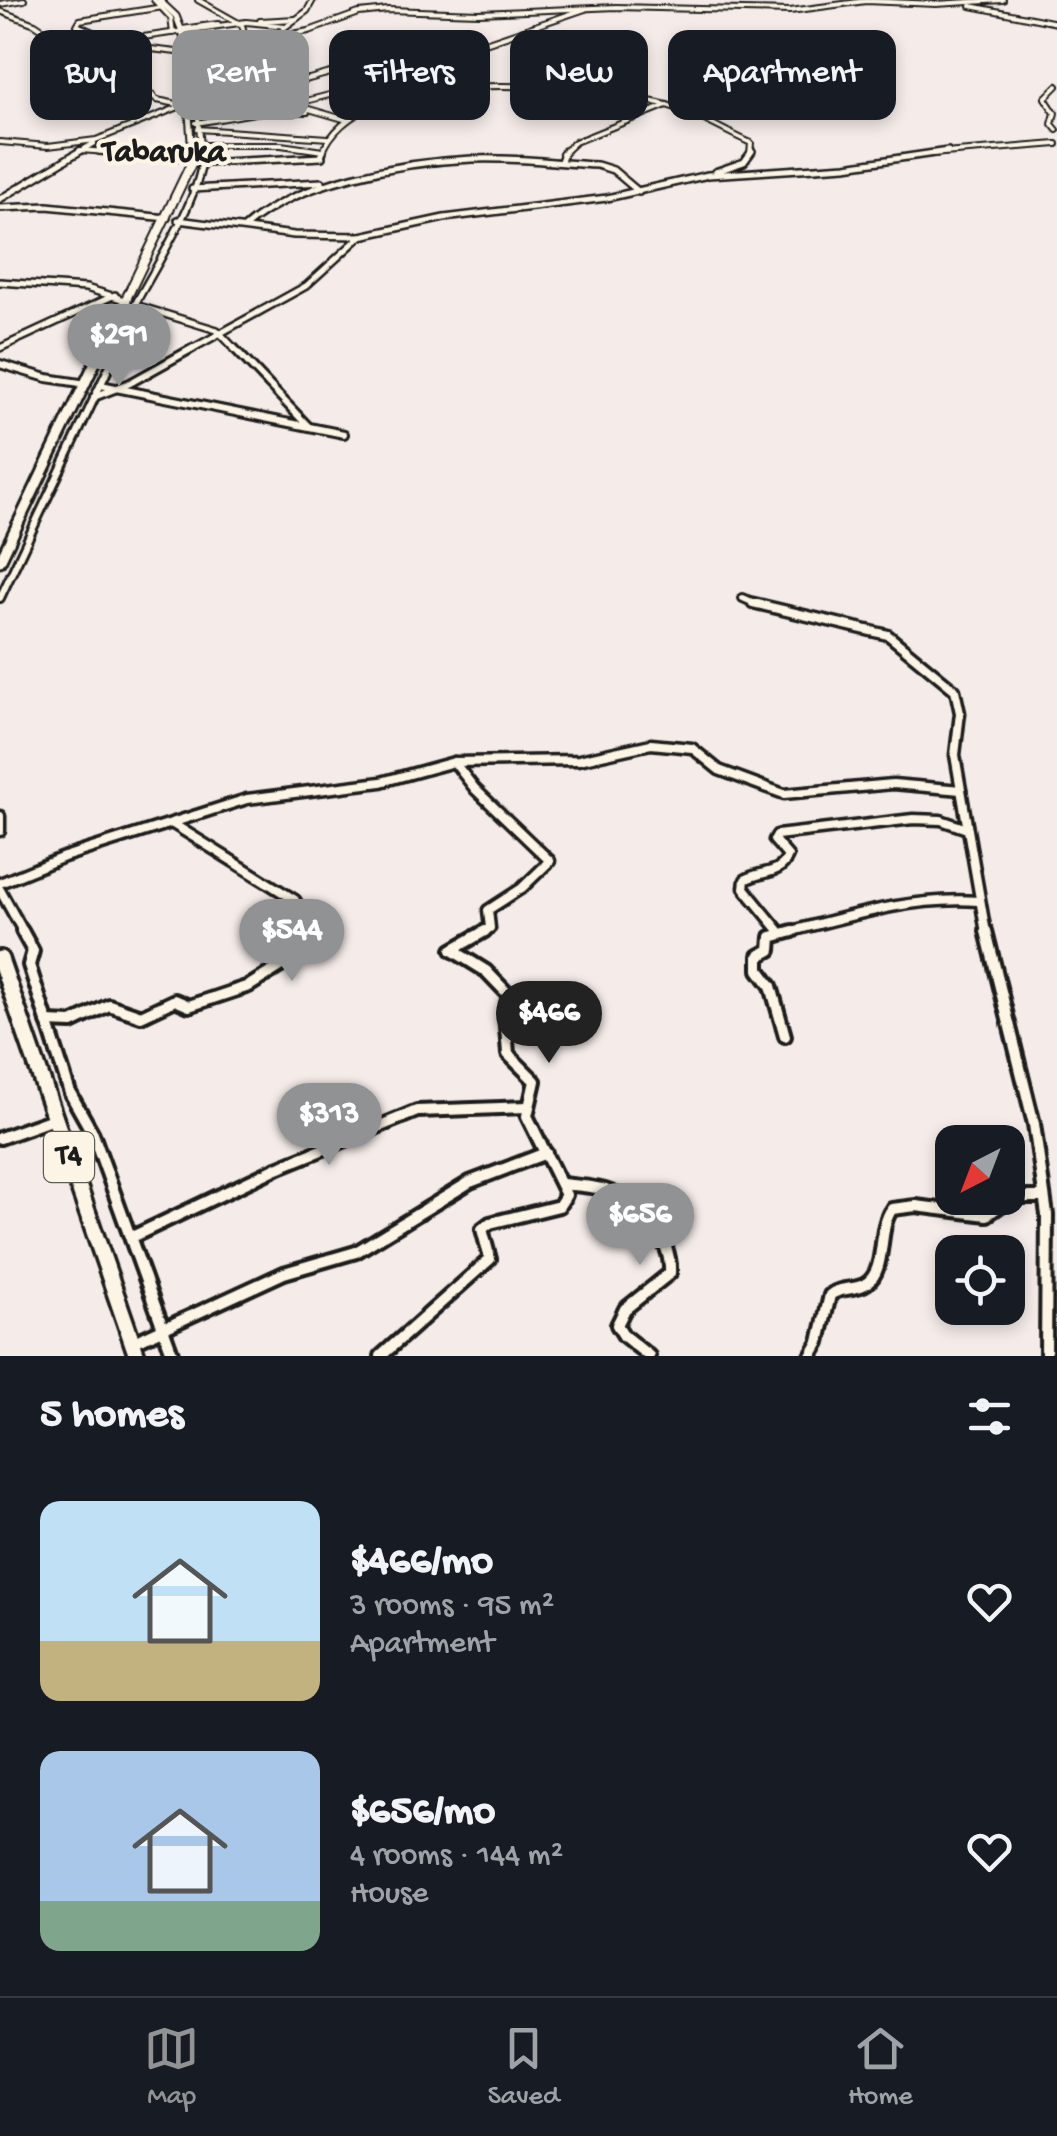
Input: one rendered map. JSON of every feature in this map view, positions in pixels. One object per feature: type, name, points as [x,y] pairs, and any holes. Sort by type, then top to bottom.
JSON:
[{"type":"highway","points":[[163,3],[178,30]]},
{"type":"highway","points":[[0,561],[87,384],[132,303],[198,145],[194,120]]},
{"type":"highway","name":"T4","points":[[0,959],[134,1349]]},
{"type":"street","points":[[0,4],[24,0]]},
{"type":"street","points":[[198,0],[240,24]]},
{"type":"street","points":[[280,30],[313,0]]},
{"type":"street","points":[[490,41],[608,0]]},
{"type":"street","points":[[309,31],[366,12],[590,7],[792,11],[869,1],[962,4],[1003,0]]},
{"type":"street","points":[[86,30],[78,26],[78,20],[163,3]]},
{"type":"street","points":[[962,4],[1057,23]]},
{"type":"street","points":[[0,11],[42,30]]},
{"type":"street","points":[[209,24],[296,17]]},
{"type":"street","points":[[186,30],[226,18]]},
{"type":"street","points":[[256,22],[286,26]]},
{"type":"street","points":[[192,30],[229,24]]},
{"type":"street","points":[[240,24],[240,30]]},
{"type":"street","points":[[1057,86],[1045,99],[1055,113],[1052,124],[1057,130]]},
{"type":"street","points":[[178,220],[294,235],[361,236],[460,216],[639,192],[708,175],[745,161],[752,151],[751,143],[667,104],[542,87],[490,88]]},
{"type":"street","points":[[561,161],[560,156],[575,142],[644,117],[667,104]]},
{"type":"street","points":[[309,109],[329,115]]},
{"type":"street","points":[[0,200],[80,150],[172,110]]},
{"type":"street","points":[[309,112],[329,112]]},
{"type":"street","points":[[196,126],[224,120]]},
{"type":"street","points":[[322,155],[328,138],[346,120]]},
{"type":"street","points":[[196,126],[328,138]]},
{"type":"street","points":[[0,142],[48,146],[104,138]]},
{"type":"street","points":[[708,175],[859,164],[963,148],[1057,144]]},
{"type":"street","points":[[0,598],[101,385],[132,303],[192,189],[203,163],[198,145],[271,145],[322,155]]},
{"type":"street","points":[[80,150],[203,163],[322,155]]},
{"type":"street","points":[[241,228],[252,225],[261,212],[285,199],[325,185],[468,160],[561,161],[613,170],[639,192]]},
{"type":"street","points":[[192,189],[256,183],[325,185]]},
{"type":"street","points":[[0,208],[46,206],[167,218]]},
{"type":"street","points":[[94,398],[119,389],[306,286],[361,236]]},
{"type":"street","points":[[0,282],[76,287],[210,326],[312,429]]},
{"type":"street","points":[[0,348],[116,296]]},
{"type":"street","points":[[0,364],[46,378],[87,384]]},
{"type":"street","points":[[101,385],[344,434]]},
{"type":"street","points":[[742,598],[767,609],[880,631],[900,642],[955,690],[960,713],[954,746],[978,901],[1034,1124],[1044,1197],[1046,1356]]},
{"type":"street","points":[[172,1356],[92,1134],[70,1094],[28,965],[33,952],[0,886],[64,857],[247,799],[380,782],[454,762],[579,760],[650,744],[692,748],[719,770],[784,794],[893,784],[962,790]]},
{"type":"street","points":[[381,1356],[490,1259],[482,1230],[490,1224],[559,1206],[566,1195],[529,1125],[528,1107],[537,1086],[508,1054],[505,1012],[509,996],[486,971],[452,950],[490,928],[488,910],[522,888],[550,861],[526,832],[474,788],[454,762]]},
{"type":"street","points":[[0,816],[0,831]]},
{"type":"street","points":[[782,933],[746,893],[744,884],[752,874],[784,867],[788,856],[774,840],[776,835],[809,827],[909,819],[956,823],[967,829]]},
{"type":"street","points":[[47,1022],[77,1022],[108,1004],[141,1016],[176,1000],[189,1006],[249,986],[312,947],[312,936],[295,900],[172,823]]},
{"type":"street","points":[[785,1036],[775,997],[759,970],[758,958],[770,950],[770,937],[849,916],[918,904],[951,899],[978,901]]},
{"type":"street","points":[[132,1237],[278,1168],[417,1111],[528,1107]]},
{"type":"street","points":[[0,1138],[56,1118]]},
{"type":"street","points":[[134,1349],[163,1328],[284,1273],[356,1252],[470,1182],[546,1153]]},
{"type":"street","points":[[562,1184],[611,1192],[650,1220],[665,1240],[673,1266],[670,1273],[625,1309],[618,1325],[624,1336],[649,1356]]},
{"type":"street","points":[[811,1356],[818,1345],[829,1296],[838,1289],[859,1289],[871,1280],[883,1220],[892,1210],[916,1206],[987,1215],[1013,1197],[1044,1197]]},
{"type":"district","name":"Tabaruka","points":[[164,154]]}]
